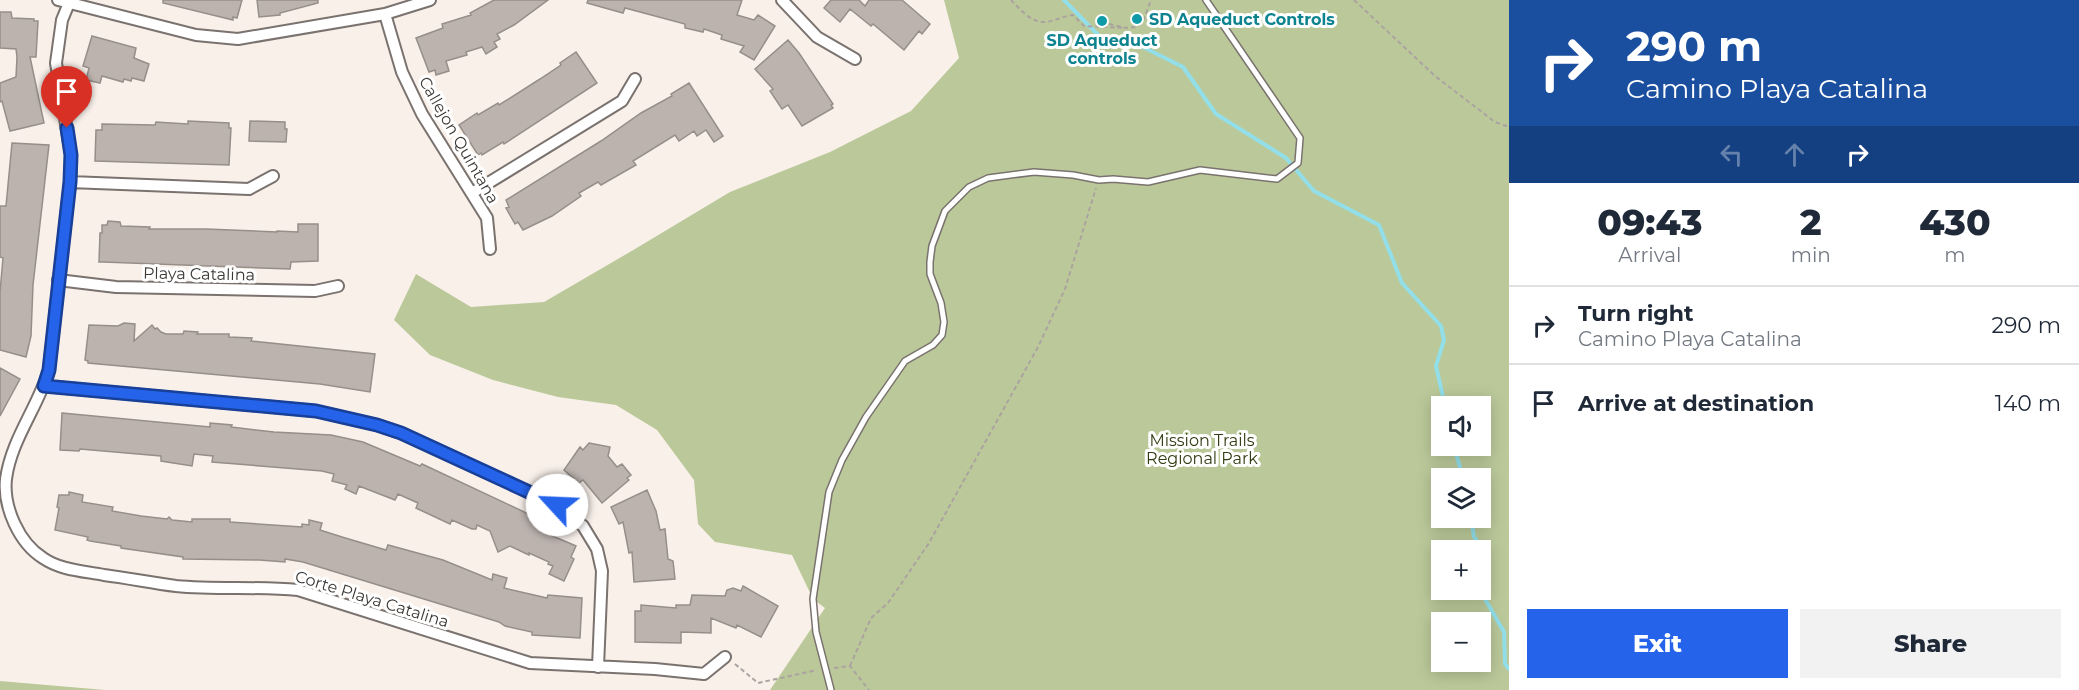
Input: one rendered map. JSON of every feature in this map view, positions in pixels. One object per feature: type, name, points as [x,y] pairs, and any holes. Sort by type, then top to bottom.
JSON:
[{"type":"street","points":[[3,495],[13,450],[44,386],[49,370],[70,182],[71,155],[56,63],[63,1],[196,35],[237,39],[385,14],[430,0]]},
{"type":"street","points":[[782,0],[817,36],[855,59]]},
{"type":"street","name":"Callejon Quintana","points":[[385,14],[402,72],[422,114],[487,218],[490,249]]},
{"type":"street","points":[[472,193],[622,101],[635,79]]},
{"type":"street","points":[[70,182],[249,189],[273,176]]},
{"type":"street","name":"Playa Catalina","points":[[58,280],[116,286],[315,291],[338,285]]},
{"type":"street","points":[[44,386],[316,411],[377,425],[401,433],[557,505],[583,526],[597,549],[602,571],[598,667]]},
{"type":"street","name":"Corte Playa Catalina","points":[[3,495],[24,540],[42,558],[68,569],[177,586],[270,587],[298,590],[530,663],[656,669],[704,674],[726,657]]},
{"type":"lane","points":[[831,690],[816,632],[813,599],[829,492],[842,460],[866,417],[905,361],[933,345],[942,335],[944,322],[941,303],[930,274],[930,262],[932,246],[945,211],[969,187],[988,177],[1034,172],[1099,180],[1148,182],[1200,170],[1277,179],[1298,164],[1300,138],[1206,0]]},
{"type":"path","points":[[1011,0],[1030,18],[1044,22],[1073,15],[1084,26],[1126,28],[1137,27],[1143,21],[1151,0]]},
{"type":"path","points":[[1354,0],[1434,76],[1495,122],[1509,127]]},
{"type":"path","points":[[1109,24],[1126,28]]},
{"type":"path","points":[[850,666],[871,618],[888,603],[929,543],[1038,347],[1065,289],[1099,180]]},
{"type":"path","points":[[726,657],[758,683],[804,672],[850,666]]},
{"type":"path","points":[[850,666],[869,690]]},
{"type":"green space","name":"Mission Trails Regional Park","points":[[944,0],[1509,0],[1509,690],[770,690],[825,608],[813,599],[792,555],[715,542],[698,524],[694,480],[657,430],[616,405],[558,397],[493,380],[430,355],[394,320],[416,274],[471,307],[544,302],[730,192],[830,152],[911,111],[959,58]]},
{"type":"green space","points":[[0,681],[105,690],[0,690]]},
{"type":"building","points":[[163,0],[242,0],[237,18],[233,17],[233,20],[163,3]]},
{"type":"building","points":[[257,0],[318,0],[318,3],[280,13],[280,15],[259,17]]},
{"type":"building","points":[[494,0],[548,0],[514,25],[497,34],[500,39],[494,42],[497,47],[486,54],[482,47],[466,52],[467,55],[446,61],[449,71],[436,75],[435,70],[429,72],[416,38],[443,28],[442,24],[471,15],[470,13]]},
{"type":"building","points":[[588,0],[742,0],[737,15],[754,20],[758,15],[775,26],[754,60],[740,52],[744,46],[721,39],[722,35],[704,29],[703,32],[685,28],[685,24],[625,8],[623,13],[587,3]]},
{"type":"building","points":[[831,0],[859,0],[865,6],[869,0],[902,0],[930,24],[922,34],[919,31],[904,50],[873,24],[871,26],[850,9],[840,22],[824,8]]},
{"type":"building","points":[[0,12],[11,12],[12,18],[38,21],[36,57],[30,57],[44,123],[10,131],[2,101],[0,102],[0,83],[16,77],[17,57],[16,49],[0,48]]},
{"type":"building","points":[[92,36],[136,48],[134,58],[149,64],[144,81],[132,78],[131,81],[124,79],[123,82],[102,76],[100,83],[86,80],[89,68],[83,66]]},
{"type":"building","points":[[788,40],[833,104],[831,105],[833,108],[802,126],[788,105],[782,109],[770,91],[773,89],[755,69]]},
{"type":"building","points":[[576,52],[597,83],[504,144],[503,142],[482,155],[481,153],[478,155],[459,125],[477,113],[478,115],[498,103],[499,105],[561,65],[560,63]]},
{"type":"building","points":[[689,83],[723,136],[714,142],[706,130],[697,136],[694,131],[679,141],[675,135],[633,161],[636,165],[601,185],[598,182],[579,193],[581,196],[552,216],[523,230],[518,222],[515,224],[506,208],[509,207],[506,200]]},
{"type":"building","points":[[188,121],[229,123],[229,128],[231,128],[229,165],[95,161],[96,130],[102,130],[102,124],[155,125],[156,122],[188,124]]},
{"type":"building","points":[[250,121],[285,122],[286,142],[249,141]]},
{"type":"building","points":[[12,143],[49,145],[33,285],[31,336],[26,357],[0,350],[0,292],[3,258],[0,257],[0,206],[6,206]]},
{"type":"building","points":[[108,221],[120,222],[121,226],[150,227],[149,229],[277,232],[298,232],[298,224],[318,224],[318,261],[291,262],[290,269],[99,262],[100,233],[102,233],[102,225],[107,225]]},
{"type":"building","points":[[124,323],[135,324],[134,341],[152,325],[166,334],[183,334],[184,331],[198,332],[197,334],[229,334],[229,337],[252,338],[251,341],[375,354],[370,392],[320,384],[88,363],[85,360],[89,325],[118,326]]},
{"type":"building","points":[[0,368],[20,379],[0,416]]},
{"type":"building","points":[[62,413],[210,427],[210,423],[232,425],[231,427],[274,432],[331,435],[363,442],[420,466],[422,464],[552,525],[548,534],[576,546],[571,557],[574,559],[564,581],[549,574],[553,566],[548,564],[549,562],[529,553],[529,555],[510,546],[498,552],[490,531],[477,525],[476,529],[472,529],[452,520],[450,524],[416,508],[418,503],[398,494],[395,500],[359,486],[356,494],[345,489],[347,485],[332,481],[334,474],[322,471],[212,462],[213,456],[194,454],[192,466],[161,461],[161,456],[80,449],[79,451],[60,450]]},
{"type":"building","points":[[589,443],[610,447],[608,456],[617,467],[622,464],[631,475],[627,478],[629,480],[602,503],[583,480],[579,483],[564,470],[580,447],[583,450]]},
{"type":"building","points":[[647,490],[656,511],[660,530],[665,529],[668,559],[673,561],[675,579],[634,582],[632,552],[629,553],[623,522],[619,524],[611,507]]},
{"type":"building","points":[[69,492],[83,495],[82,502],[113,507],[112,511],[167,519],[169,517],[172,520],[192,522],[192,519],[230,519],[230,522],[302,527],[302,524],[309,525],[309,520],[322,523],[320,530],[342,537],[386,550],[388,545],[443,560],[492,580],[493,574],[507,578],[504,588],[547,598],[548,595],[582,598],[580,638],[532,635],[532,632],[505,626],[499,622],[303,562],[285,559],[285,562],[183,559],[183,557],[90,541],[87,540],[88,537],[55,530],[59,495],[69,495]]},
{"type":"building","points":[[743,586],[778,606],[761,637],[737,625],[736,628],[711,618],[711,633],[681,632],[681,643],[635,642],[635,611],[641,611],[641,605],[676,608],[676,605],[690,605],[692,595],[725,596],[727,590],[733,588],[741,591]]},
{"type":"waterway","points":[[1064,0],[1101,38],[1137,44],[1183,67],[1216,114],[1286,158],[1314,191],[1379,225],[1402,283],[1441,326],[1444,340],[1436,366],[1443,396]]},
{"type":"waterway","points":[[1457,456],[1460,468]]},
{"type":"waterway","points":[[1473,528],[1474,537],[1485,550],[1485,599],[1504,632],[1505,664],[1509,669]]},
{"type":"place","name":"SD Aqueduct Controls","points":[[1137,19]]},
{"type":"place","name":"SD Aqueduct controls","points":[[1102,21]]},
{"type":"route","points":[[67,128],[71,155],[70,182],[49,370],[44,386],[316,411],[377,425],[401,433],[557,505]]}]
